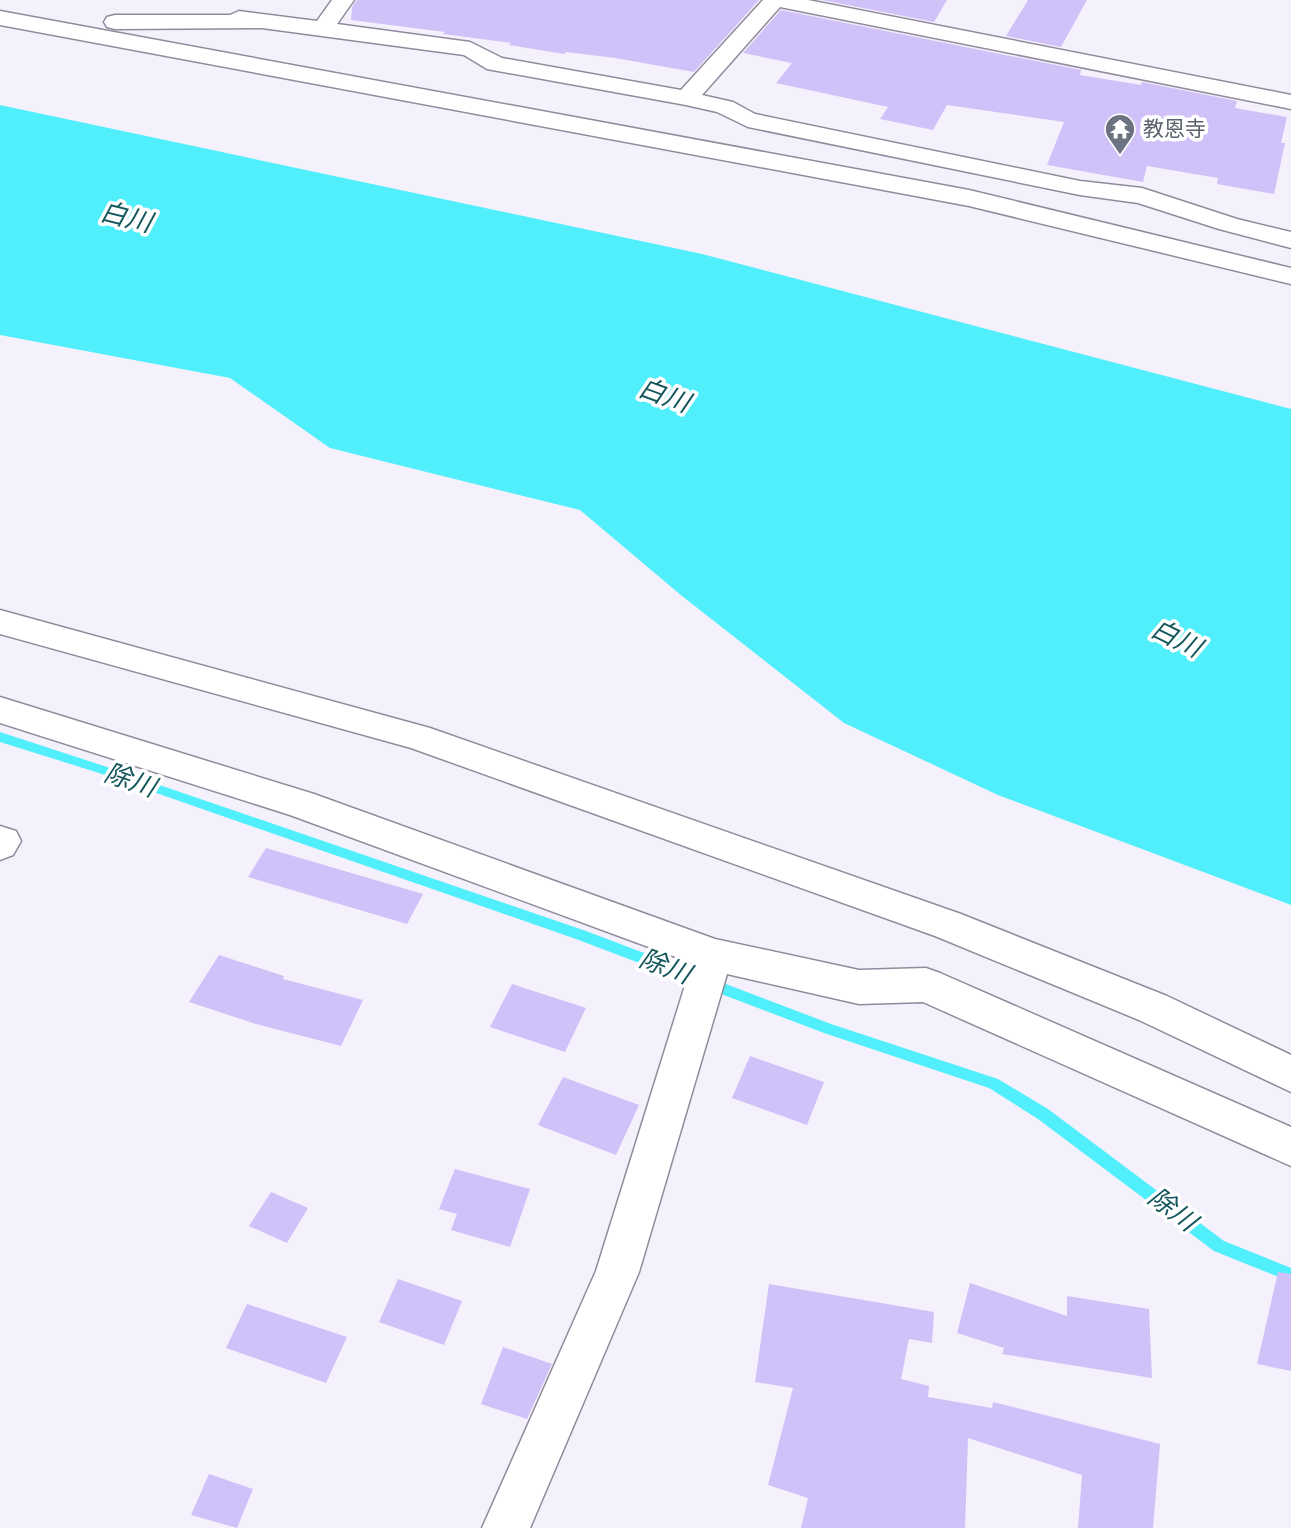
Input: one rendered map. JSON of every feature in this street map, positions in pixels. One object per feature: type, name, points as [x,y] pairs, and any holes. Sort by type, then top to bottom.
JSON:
[{"type":"street","points":[[111,0],[470,49],[495,64],[687,98],[724,107],[748,120],[1080,188],[1142,196],[1228,224],[1291,240]]},
{"type":"street","points":[[325,29],[324,26],[343,0]]},
{"type":"street","points":[[687,98],[775,0],[1291,102]]},
{"type":"street","points":[[0,18],[969,198],[1291,276]]},
{"type":"street","points":[[27,22],[262,21]]},
{"type":"street","points":[[0,622],[432,742],[948,925],[1153,1008],[1291,1074]]},
{"type":"street","points":[[0,710],[301,804],[714,955],[859,987],[926,985],[1291,1147]]},
{"type":"street","points":[[0,840],[3,841],[0,845]]},
{"type":"street","points":[[506,1528],[617,1272],[714,955]]},
{"type":"water","name":"白川","points":[[0,105],[702,254],[1291,409],[1291,905],[998,795],[844,723],[682,596],[580,510],[330,448],[230,378],[0,335]]},
{"type":"building","points":[[357,0],[759,0],[694,72],[615,58],[566,52],[564,54],[509,45],[511,43],[443,34],[445,32],[351,20],[352,7]]},
{"type":"building","points":[[822,0],[947,0],[934,22]]},
{"type":"building","points":[[1028,0],[1087,0],[1061,47],[1006,36]]},
{"type":"building","points":[[781,10],[1081,70],[1080,75],[1141,85],[1142,82],[1237,101],[1235,108],[1287,117],[1281,143],[1285,143],[1274,194],[1217,184],[1218,178],[1147,166],[1143,182],[1047,165],[1064,122],[947,105],[933,130],[880,119],[888,107],[776,83],[792,63],[743,53]]},
{"type":"building","points":[[266,848],[423,894],[407,924],[248,877]]},
{"type":"building","points":[[219,955],[284,976],[283,979],[363,1000],[341,1046],[256,1024],[189,1002]]},
{"type":"building","points":[[512,984],[586,1008],[565,1052],[490,1027]]},
{"type":"building","points":[[750,1056],[824,1082],[807,1125],[732,1098]]},
{"type":"building","points":[[563,1077],[639,1105],[616,1155],[538,1125]]},
{"type":"building","points":[[455,1169],[530,1189],[510,1247],[451,1230],[457,1214],[439,1209]]},
{"type":"building","points":[[271,1192],[308,1208],[287,1243],[249,1226]]},
{"type":"building","points":[[1278,1272],[1291,1274],[1291,1371],[1257,1364]]},
{"type":"building","points":[[398,1279],[462,1301],[444,1345],[379,1322]]},
{"type":"building","points":[[970,1283],[1067,1316],[1067,1296],[1149,1309],[1152,1378],[1002,1354],[1004,1348],[957,1333]]},
{"type":"building","points":[[769,1284],[934,1312],[932,1343],[909,1339],[901,1379],[929,1386],[928,1397],[992,1408],[993,1402],[1160,1444],[1153,1528],[1078,1528],[1082,1475],[968,1438],[965,1528],[801,1528],[808,1498],[768,1485],[793,1388],[755,1382]]},
{"type":"building","points":[[247,1304],[347,1337],[326,1383],[226,1348]]},
{"type":"building","points":[[503,1347],[552,1364],[527,1419],[481,1404]]},
{"type":"building","points":[[209,1474],[253,1489],[237,1528],[191,1515]]},
{"type":"waterway","name":"除川","points":[[0,737],[581,935],[829,1029],[993,1083],[1043,1114],[1219,1246],[1291,1275]]},
{"type":"place","name":"教恩寺","points":[[1120,156]]}]
